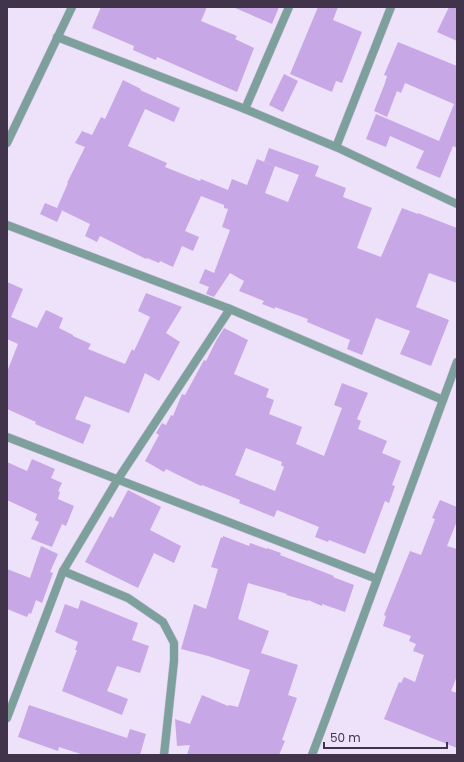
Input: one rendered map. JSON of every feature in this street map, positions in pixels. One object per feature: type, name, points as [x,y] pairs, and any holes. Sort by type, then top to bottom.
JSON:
[{"type":"street","points":[[7,143],[72,7]]},
{"type":"street","points":[[245,109],[289,7]]},
{"type":"street","points":[[336,147],[391,7]]},
{"type":"street","points":[[57,37],[245,109],[336,147],[457,204]]},
{"type":"street","points":[[7,225],[230,309],[443,400]]},
{"type":"street","points":[[7,718],[63,571],[118,479],[230,309]]},
{"type":"street","points":[[312,755],[457,362]]},
{"type":"street","points":[[7,437],[377,579]]},
{"type":"street","points":[[63,571],[128,598],[163,622],[174,643],[174,661],[164,755]]},
{"type":"building","points":[[101,7],[207,7],[201,21],[237,36],[235,39],[254,48],[237,92],[157,57],[156,60],[133,50],[134,46],[92,28]]},
{"type":"building","points":[[233,7],[279,7],[272,24]]},
{"type":"building","points":[[318,7],[338,7],[333,20],[362,32],[342,83],[336,81],[332,92],[290,74]]},
{"type":"building","points":[[449,7],[457,7],[457,41],[437,32]]},
{"type":"building","points":[[398,42],[457,66],[457,148],[453,146],[440,178],[416,168],[424,151],[390,136],[386,147],[366,139],[376,114],[439,141],[454,104],[405,83],[401,93],[397,91],[387,117],[374,111],[387,76],[384,75]]},
{"type":"building","points":[[284,74],[298,81],[283,112],[269,105]]},
{"type":"building","points":[[123,80],[141,89],[140,90],[180,108],[174,122],[145,109],[128,146],[167,163],[165,167],[228,190],[232,179],[247,185],[257,159],[264,162],[269,148],[319,166],[315,176],[346,188],[343,197],[372,208],[357,248],[381,257],[402,208],[457,228],[457,283],[429,273],[416,307],[449,320],[431,366],[400,354],[410,331],[376,318],[362,355],[347,349],[350,340],[307,322],[308,319],[262,304],[264,301],[239,291],[244,281],[230,273],[214,297],[206,294],[209,287],[199,283],[205,269],[214,273],[230,230],[222,227],[228,209],[224,208],[224,205],[201,196],[185,231],[199,237],[193,251],[182,246],[173,267],[160,261],[159,263],[147,258],[146,259],[100,236],[97,242],[85,236],[90,224],[61,210],[62,211],[57,222],[40,214],[45,203],[57,208],[67,183],[85,147],[75,143],[82,131],[92,135],[101,117],[105,119]],"holes":[[[275,166],[299,175],[288,202],[265,193]]]},
{"type":"building","points":[[7,282],[23,289],[11,317],[37,328],[46,310],[63,318],[59,328],[91,344],[88,349],[125,364],[132,349],[134,351],[150,317],[138,311],[146,293],[182,307],[166,333],[180,342],[159,381],[145,373],[129,413],[85,396],[75,419],[91,425],[83,444],[35,424],[36,422],[7,409],[7,372],[18,344],[7,339]]},
{"type":"building","points":[[224,328],[248,340],[234,374],[269,389],[266,397],[274,400],[269,414],[302,427],[296,444],[324,456],[342,408],[334,405],[342,383],[368,393],[357,419],[361,421],[358,429],[387,441],[382,453],[401,461],[392,485],[395,486],[389,503],[385,501],[365,554],[329,540],[328,542],[315,537],[319,527],[277,510],[274,517],[239,503],[240,500],[202,485],[201,486],[166,469],[164,472],[145,461],[159,435],[156,433],[162,423],[166,425],[171,415],[173,416],[182,394],[185,395],[204,360],[206,361]],"holes":[[[246,448],[282,462],[281,465],[284,467],[275,491],[235,475]]]},
{"type":"building","points":[[32,459],[55,469],[51,478],[62,483],[58,491],[60,492],[58,499],[74,506],[66,526],[62,524],[52,547],[31,539],[39,522],[35,520],[37,514],[7,500],[7,462],[27,471]]},
{"type":"building","points":[[128,490],[161,507],[150,530],[181,546],[174,563],[154,553],[138,588],[85,562],[110,516],[113,518]]},
{"type":"building","points":[[440,500],[457,507],[457,521],[447,546],[457,549],[457,676],[451,691],[457,693],[457,748],[384,719],[399,682],[401,683],[404,677],[415,682],[424,655],[413,651],[416,644],[409,641],[411,636],[383,626],[386,616],[384,615],[410,551],[421,555],[435,519],[432,518]]},
{"type":"building","points":[[223,536],[249,546],[250,543],[281,553],[280,555],[354,585],[345,612],[248,583],[238,619],[269,631],[261,653],[298,665],[288,695],[297,698],[282,740],[285,741],[279,755],[187,755],[190,745],[177,746],[175,719],[190,724],[202,695],[228,706],[238,707],[250,670],[181,649],[194,604],[206,609],[218,569],[211,567],[221,537],[223,538]]},
{"type":"building","points":[[41,546],[58,554],[50,572],[53,573],[42,603],[36,600],[31,614],[29,613],[27,617],[7,609],[7,569],[30,578]]},
{"type":"building","points":[[81,600],[138,623],[132,640],[149,646],[140,673],[117,666],[107,691],[128,699],[122,715],[62,691],[77,650],[75,650],[78,642],[55,632],[65,604],[78,609]]},
{"type":"building","points":[[29,705],[127,738],[130,729],[146,734],[140,755],[84,755],[59,747],[58,751],[18,737]]}]
